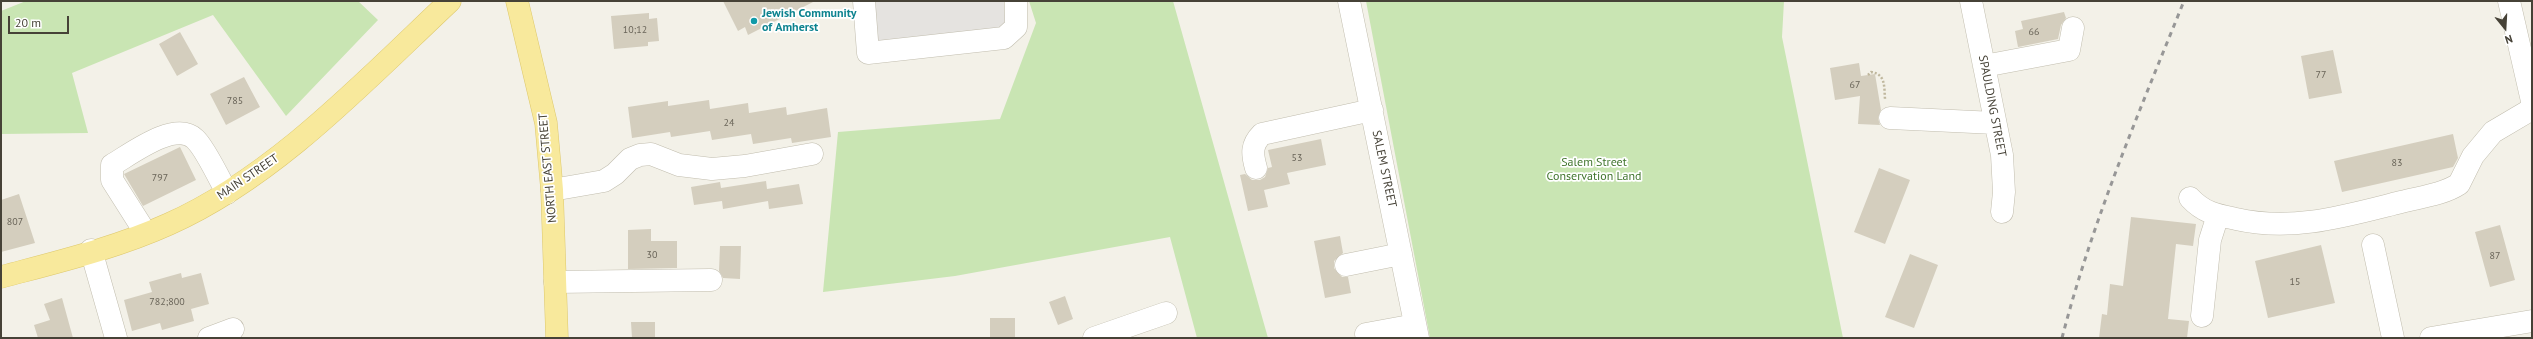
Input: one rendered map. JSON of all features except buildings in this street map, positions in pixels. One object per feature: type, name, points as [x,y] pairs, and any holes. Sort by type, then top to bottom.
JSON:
[{"type":"main road","name":"MAIN STREET","points":[[1,277],[91,250],[169,224],[227,193],[276,159],[450,1]]},
{"type":"main road","name":"NORTH EAST STREET","points":[[517,1],[546,123],[552,190],[557,338]]},
{"type":"street","points":[[864,1],[868,53],[1004,38],[1016,26],[1016,1]]},
{"type":"street","name":"SALEM STREET","points":[[1349,1],[1417,331]]},
{"type":"street","name":"SPAULDING STREET","points":[[1971,1],[2004,174],[2002,212]]},
{"type":"street","points":[[2509,1],[2532,101]]},
{"type":"street","points":[[1984,66],[2069,50],[2073,28]]},
{"type":"street","points":[[2190,198],[2204,210],[2218,215],[2266,224],[2299,224],[2335,218],[2448,190],[2459,184],[2474,156],[2493,132],[2532,108]]},
{"type":"street","points":[[1256,168],[1253,145],[1262,134],[1372,110]]},
{"type":"street","points":[[1890,118],[1995,123]]},
{"type":"street","points":[[145,232],[112,180],[112,165],[164,136],[182,132],[195,139],[227,193]]},
{"type":"street","points":[[552,190],[604,181],[616,174],[630,159],[640,155],[650,154],[679,165],[712,169],[746,166],[812,154]]},
{"type":"street","points":[[2202,316],[2210,240],[2218,215]]},
{"type":"street","points":[[2373,245],[2393,338]]},
{"type":"street","points":[[91,250],[116,338]]},
{"type":"street","points":[[1346,265],[1401,254]]},
{"type":"street","points":[[555,282],[711,280]]},
{"type":"street","points":[[1094,338],[1166,313]]},
{"type":"street","points":[[2431,338],[2532,321]]},
{"type":"street","points":[[209,338],[233,329]]},
{"type":"street","points":[[1366,334],[1417,331]]},
{"type":"path","points":[[1868,75],[1871,72],[1878,73],[1882,77],[1885,112],[1890,118]]},
{"type":"green space","points":[[26,1],[358,1],[378,20],[286,116],[213,15],[72,73],[88,133],[1,134],[1,11]]},
{"type":"green space","points":[[1029,1],[1173,1],[1268,338],[1197,338],[1170,237],[955,276],[823,292],[838,132],[1000,119],[1036,23]]},
{"type":"green space","name":"Salem Street Conservation Land","points":[[1366,1],[1784,1],[1782,37],[1843,338],[1430,338]]},
{"type":"shaded area","points":[[869,1],[1004,1],[1006,30],[872,47]]},
{"type":"railway","points":[[2062,338],[2087,252],[2117,168],[2184,1]]},
{"type":"place","name":"Jewish Community of Amherst","points":[[754,21]]}]
